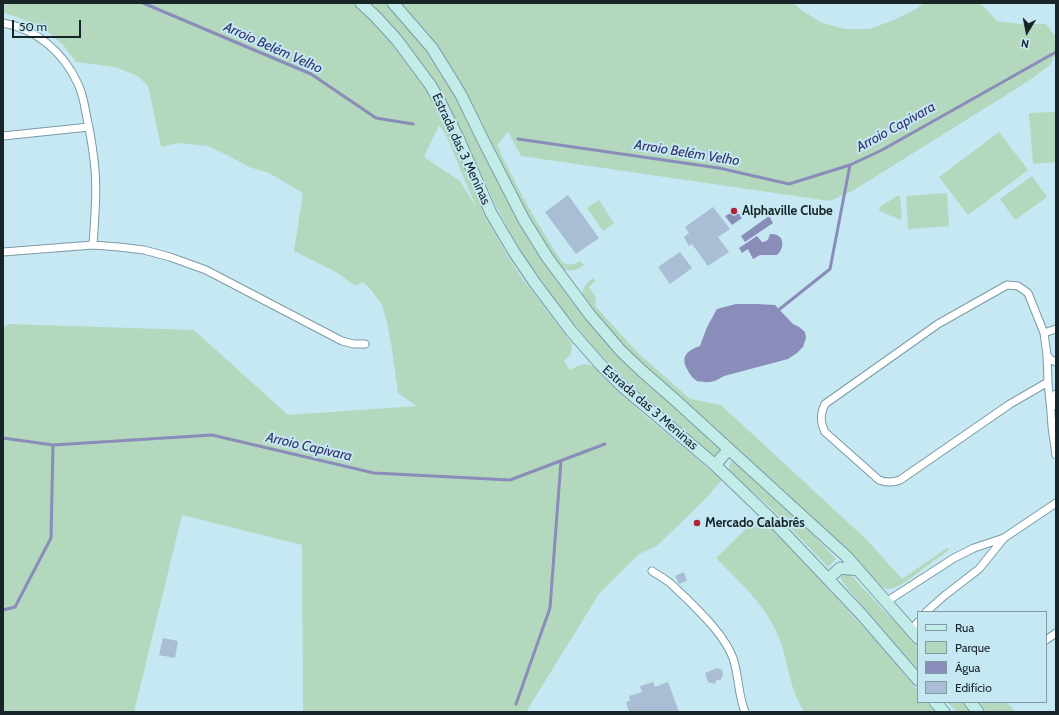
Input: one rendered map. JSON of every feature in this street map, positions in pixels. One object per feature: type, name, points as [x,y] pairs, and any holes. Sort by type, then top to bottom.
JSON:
[{"type":"main road","name":"Estrada das 3 Meninas","points":[[361,3],[397,40],[431,86],[459,140],[491,213],[522,265],[571,331],[600,364],[623,387],[715,465],[771,519],[862,615],[917,679]]},
{"type":"main road","name":"Estrada das 3 Meninas","points":[[393,3],[432,48],[461,95],[524,220],[547,257],[590,315],[621,351],[642,371],[846,556],[886,602],[916,630]]},
{"type":"main road","points":[[715,465],[729,449]]},
{"type":"main road","points":[[828,579],[840,568],[858,570]]},
{"type":"main road","points":[[936,703],[944,712]]},
{"type":"main road","points":[[971,703],[978,712]]},
{"type":"street","points":[[3,22],[22,28],[37,36],[49,45],[71,70],[79,85],[83,96],[93,154],[96,194],[94,245]]},
{"type":"street","points":[[3,136],[88,127]]},
{"type":"street","points":[[3,252],[94,245],[144,250],[192,264],[220,277],[342,341],[354,344],[364,344]]},
{"type":"street","points":[[1048,382],[1010,404],[896,482],[885,483],[879,480],[825,432],[821,421],[822,409],[825,404],[938,324],[1007,285],[1018,286],[1023,288],[1028,293],[1044,333],[1052,412],[1052,427],[1056,455]]},
{"type":"street","points":[[1044,333],[1056,329]]},
{"type":"street","points":[[1047,355],[1056,362]]},
{"type":"street","points":[[1052,412],[1056,394]]},
{"type":"street","points":[[886,602],[954,558],[974,548],[1004,538],[1056,503]]},
{"type":"street","points":[[927,611],[979,569],[1004,538]]},
{"type":"street","points":[[652,571],[671,583],[720,637],[733,658],[742,705],[745,712]]},
{"type":"street","points":[[1047,639],[1056,633]]},
{"type":"green space","points":[[3,3],[354,3],[390,39],[428,92],[446,125],[477,193],[485,215],[506,253],[522,278],[572,344],[571,354],[564,361],[570,370],[583,364],[593,366],[644,415],[722,480],[705,499],[657,546],[639,554],[599,594],[526,712],[303,712],[302,545],[182,515],[134,712],[3,712],[3,328],[8,324],[194,330],[288,415],[417,406],[398,393],[387,322],[382,305],[372,291],[363,282],[355,286],[336,272],[294,251],[303,193],[269,173],[249,167],[208,146],[179,143],[161,147],[148,86],[138,76],[115,67],[76,62],[58,40],[44,30],[20,18],[3,13]],"holes":[[[439,125],[446,135],[476,207],[460,181],[424,157]]]},
{"type":"green space","points":[[367,3],[387,3],[428,51],[463,109],[519,224],[543,261],[586,318],[722,448],[715,457],[626,380],[597,351],[568,317],[516,243],[497,208],[452,115]]},
{"type":"green space","points":[[399,3],[794,3],[800,9],[820,22],[844,29],[869,29],[894,20],[916,9],[924,3],[980,3],[997,21],[1021,24],[1046,24],[1056,37],[1056,53],[1050,65],[1027,82],[854,190],[830,201],[521,156],[508,132],[497,145],[535,219],[562,262],[571,264],[580,261],[584,265],[576,269],[569,270],[563,269],[540,241],[455,74],[444,57]]},
{"type":"green space","points":[[1056,112],[1056,162],[1033,164],[1029,113]]},
{"type":"green space","points":[[999,132],[1028,170],[968,215],[939,177]]},
{"type":"green space","points":[[1032,176],[1047,197],[1015,220],[1000,199]]},
{"type":"green space","points":[[947,193],[949,226],[908,229],[906,196]]},
{"type":"green space","points":[[897,196],[900,197],[902,218],[900,220],[879,210],[880,207]]},
{"type":"green space","points":[[599,200],[614,223],[603,231],[587,208]]},
{"type":"green space","points":[[593,278],[595,281],[589,287],[596,298],[595,306],[638,353],[690,399],[721,405],[867,540],[902,579],[947,548],[949,550],[905,582],[894,588],[888,589],[882,587],[846,549],[626,349],[584,300],[583,290]]},
{"type":"green space","points":[[734,461],[795,515],[836,559],[828,567],[770,507],[730,472],[729,467],[731,462]]},
{"type":"green space","points":[[759,516],[875,640],[917,690],[917,703],[928,703],[934,712],[805,712],[796,696],[790,679],[784,652],[776,630],[762,607],[716,558]]},
{"type":"green space","points":[[841,573],[848,573],[851,575],[885,612],[913,638],[917,643],[917,669],[843,583],[840,577]]},
{"type":"green space","points":[[948,703],[965,703],[972,712],[957,712]]},
{"type":"green space","points":[[979,703],[1008,703],[1015,712],[987,712]]},
{"type":"water","points":[[733,212],[739,214],[742,218],[732,225],[725,216]]},
{"type":"water","points":[[769,216],[773,223],[745,242],[741,236]]},
{"type":"water","points":[[770,234],[775,234],[781,238],[782,241],[782,248],[777,255],[760,255],[753,259],[748,249],[742,253],[739,248],[757,236],[762,242],[766,241]]},
{"type":"water","points":[[736,304],[775,305],[793,324],[805,332],[806,338],[803,347],[788,359],[724,376],[712,382],[697,381],[687,369],[684,360],[686,354],[692,349],[700,346],[707,327],[717,309]]},
{"type":"building","points":[[568,195],[599,238],[576,254],[545,212]]},
{"type":"building","points":[[713,207],[730,229],[718,237],[729,252],[708,266],[692,244],[689,246],[684,237],[689,233],[685,227]]},
{"type":"building","points":[[680,252],[692,268],[670,284],[658,267]]},
{"type":"building","points":[[684,572],[687,581],[679,584],[675,576]]},
{"type":"building","points":[[163,638],[178,641],[175,658],[159,655]]},
{"type":"building","points":[[717,668],[722,670],[723,675],[721,679],[716,681],[715,684],[708,682],[705,673]]},
{"type":"building","points":[[653,682],[655,687],[668,682],[679,712],[629,712],[626,702],[630,701],[629,696],[642,692],[640,686]]},
{"type":"waterway","name":"Arroio Belém Velho","points":[[143,3],[311,74],[376,118],[413,124]]},
{"type":"waterway","name":"Arroio Capivara","points":[[776,312],[830,269],[850,165],[882,150],[1056,52]]},
{"type":"waterway","name":"Arroio Belém Velho","points":[[518,139],[719,168],[789,184],[850,165]]},
{"type":"waterway","name":"Arroio Capivara","points":[[3,438],[53,445],[212,435],[374,473],[510,480],[605,444]]},
{"type":"waterway","points":[[3,610],[15,607],[51,538],[53,445]]},
{"type":"waterway","points":[[516,704],[550,608],[561,461]]},
{"type":"place","name":"Alphaville Clube","points":[[734,211]]},
{"type":"place","name":"Mercado Calabrês","points":[[697,523]]}]
